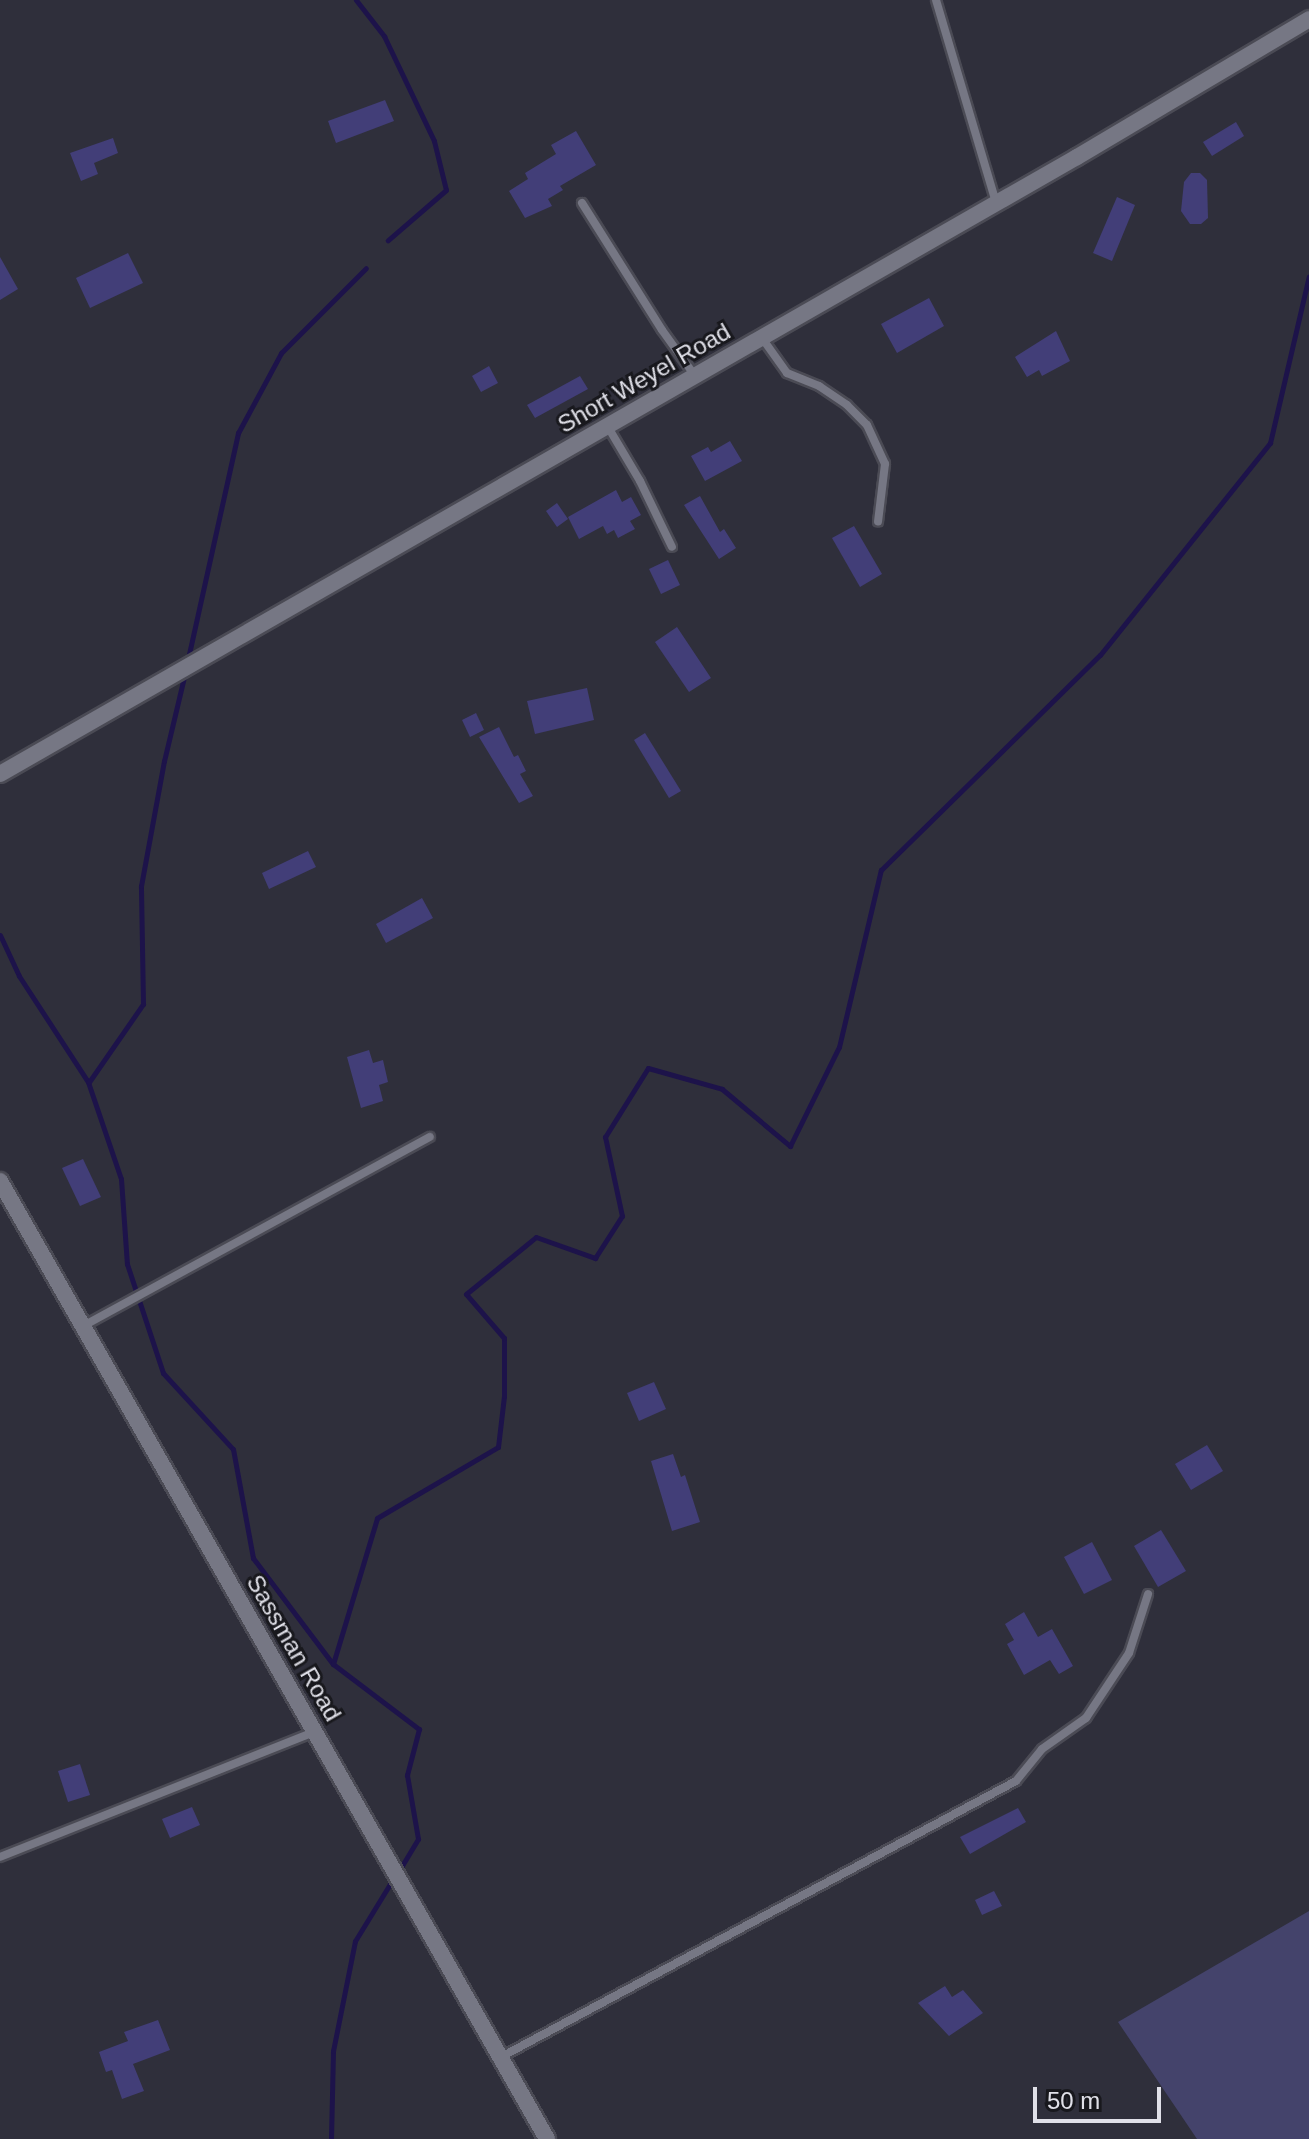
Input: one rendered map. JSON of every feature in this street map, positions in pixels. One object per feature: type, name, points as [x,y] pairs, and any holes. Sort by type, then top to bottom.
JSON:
[{"type":"street","name":"Short Weyel Road","points":[[0,774],[997,203],[1309,19]]},
{"type":"street","name":"Sassman Road","points":[[0,1181],[547,2139]]},
{"type":"lane","points":[[936,0],[997,203]]},
{"type":"lane","points":[[582,203],[662,330],[695,376]]},
{"type":"lane","points":[[762,338],[787,373],[847,405],[867,425],[885,464],[878,522]]},
{"type":"lane","points":[[608,427],[640,481],[672,547]]},
{"type":"lane","points":[[83,1326],[430,1137]]},
{"type":"lane","points":[[501,2057],[1016,1781],[1042,1749],[1086,1718],[1129,1653],[1148,1594]]},
{"type":"lane","points":[[0,1857],[314,1732]]},
{"type":"shaded area","points":[[1309,1911],[1309,2139],[1197,2139],[1118,2022]]},
{"type":"building","points":[[385,100],[394,121],[336,143],[328,121]]},
{"type":"building","points":[[1236,122],[1244,136],[1212,156],[1203,142]]},
{"type":"building","points":[[576,131],[596,165],[560,186],[563,190],[548,199],[552,206],[525,218],[509,191],[528,179],[525,173],[556,154],[551,145]]},
{"type":"building","points":[[113,138],[118,153],[94,163],[98,174],[81,181],[70,153]]},
{"type":"building","points":[[1191,173],[1200,173],[1207,180],[1208,218],[1201,224],[1190,224],[1181,211],[1184,182]]},
{"type":"building","points":[[1117,197],[1135,205],[1112,261],[1093,253]]},
{"type":"building","points":[[128,253],[143,283],[90,308],[76,278]]},
{"type":"building","points":[[0,257],[18,289],[0,300]]},
{"type":"building","points":[[929,298],[944,326],[897,353],[881,324]]},
{"type":"building","points":[[1056,331],[1070,361],[1042,376],[1039,370],[1027,377],[1015,357]]},
{"type":"building","points":[[489,366],[498,383],[481,392],[472,376]]},
{"type":"building","points":[[580,376],[588,389],[535,418],[527,405]]},
{"type":"building","points":[[730,441],[742,461],[705,481],[691,456],[708,447],[711,452]]},
{"type":"building","points":[[616,490],[622,502],[631,497],[641,515],[630,521],[635,529],[618,538],[614,530],[607,534],[603,526],[579,539],[568,517]]},
{"type":"building","points":[[700,496],[720,532],[724,529],[736,548],[719,559],[684,505]]},
{"type":"building","points":[[557,503],[568,519],[557,527],[546,511]]},
{"type":"building","points":[[854,526],[882,574],[860,587],[832,538]]},
{"type":"building","points":[[668,560],[680,585],[661,594],[649,569]]},
{"type":"building","points":[[677,627],[711,678],[689,692],[655,642]]},
{"type":"building","points":[[587,688],[594,720],[535,734],[527,701]]},
{"type":"building","points":[[476,713],[484,730],[470,737],[462,720]]},
{"type":"building","points":[[499,727],[514,757],[518,755],[526,771],[520,774],[533,796],[519,803],[479,737]]},
{"type":"building","points":[[645,733],[681,791],[669,798],[634,740]]},
{"type":"building","points":[[308,851],[316,867],[269,889],[262,873]]},
{"type":"building","points":[[422,898],[433,918],[386,943],[376,924]]},
{"type":"building","points":[[369,1050],[373,1063],[383,1060],[388,1082],[379,1085],[383,1101],[361,1108],[347,1057]]},
{"type":"building","points":[[83,1159],[101,1197],[80,1206],[62,1168]]},
{"type":"building","points":[[654,1382],[666,1409],[639,1421],[627,1393]]},
{"type":"building","points":[[1207,1445],[1223,1471],[1191,1490],[1175,1464]]},
{"type":"building","points":[[673,1454],[681,1477],[685,1475],[700,1522],[672,1531],[651,1461]]},
{"type":"building","points":[[1161,1530],[1186,1571],[1158,1587],[1134,1546]]},
{"type":"building","points":[[1092,1542],[1112,1580],[1084,1594],[1064,1557]]},
{"type":"building","points":[[1024,1612],[1038,1637],[1052,1629],[1073,1666],[1059,1674],[1050,1660],[1024,1675],[1007,1644],[1014,1640],[1005,1624]]},
{"type":"building","points":[[80,1764],[90,1795],[68,1802],[58,1771]]},
{"type":"building","points":[[192,1807],[200,1825],[170,1838],[162,1819]]},
{"type":"building","points":[[1018,1808],[1026,1822],[970,1854],[960,1837]]},
{"type":"building","points":[[994,1891],[1002,1906],[982,1915],[975,1900]]},
{"type":"building","points":[[945,1986],[952,1997],[963,1990],[983,2013],[949,2036],[918,2003]]},
{"type":"building","points":[[158,2020],[170,2050],[133,2064],[144,2091],[122,2099],[112,2070],[106,2072],[99,2052],[128,2041],[124,2032]]},
{"type":"waterway","points":[[356,0],[384,36],[434,141],[446,190],[388,240]]},
{"type":"waterway","points":[[187,663],[238,433],[281,353],[366,268]]},
{"type":"waterway","points":[[333,1664],[377,1518],[498,1447],[504,1396],[504,1338],[466,1294],[536,1237],[595,1258],[622,1216],[605,1137],[648,1068],[722,1089],[790,1146],[839,1047],[881,870],[1100,655],[1270,443],[1309,276]]},
{"type":"waterway","points":[[89,1082],[143,1004],[141,886],[164,761],[185,673]]},
{"type":"waterway","points":[[0,935],[19,976],[88,1082],[121,1179],[127,1264],[163,1373],[233,1449],[253,1558],[333,1664],[419,1729],[407,1775],[418,1839],[399,1871]]},
{"type":"waterway","points":[[331,2139],[333,2051],[355,1941],[393,1879]]}]
